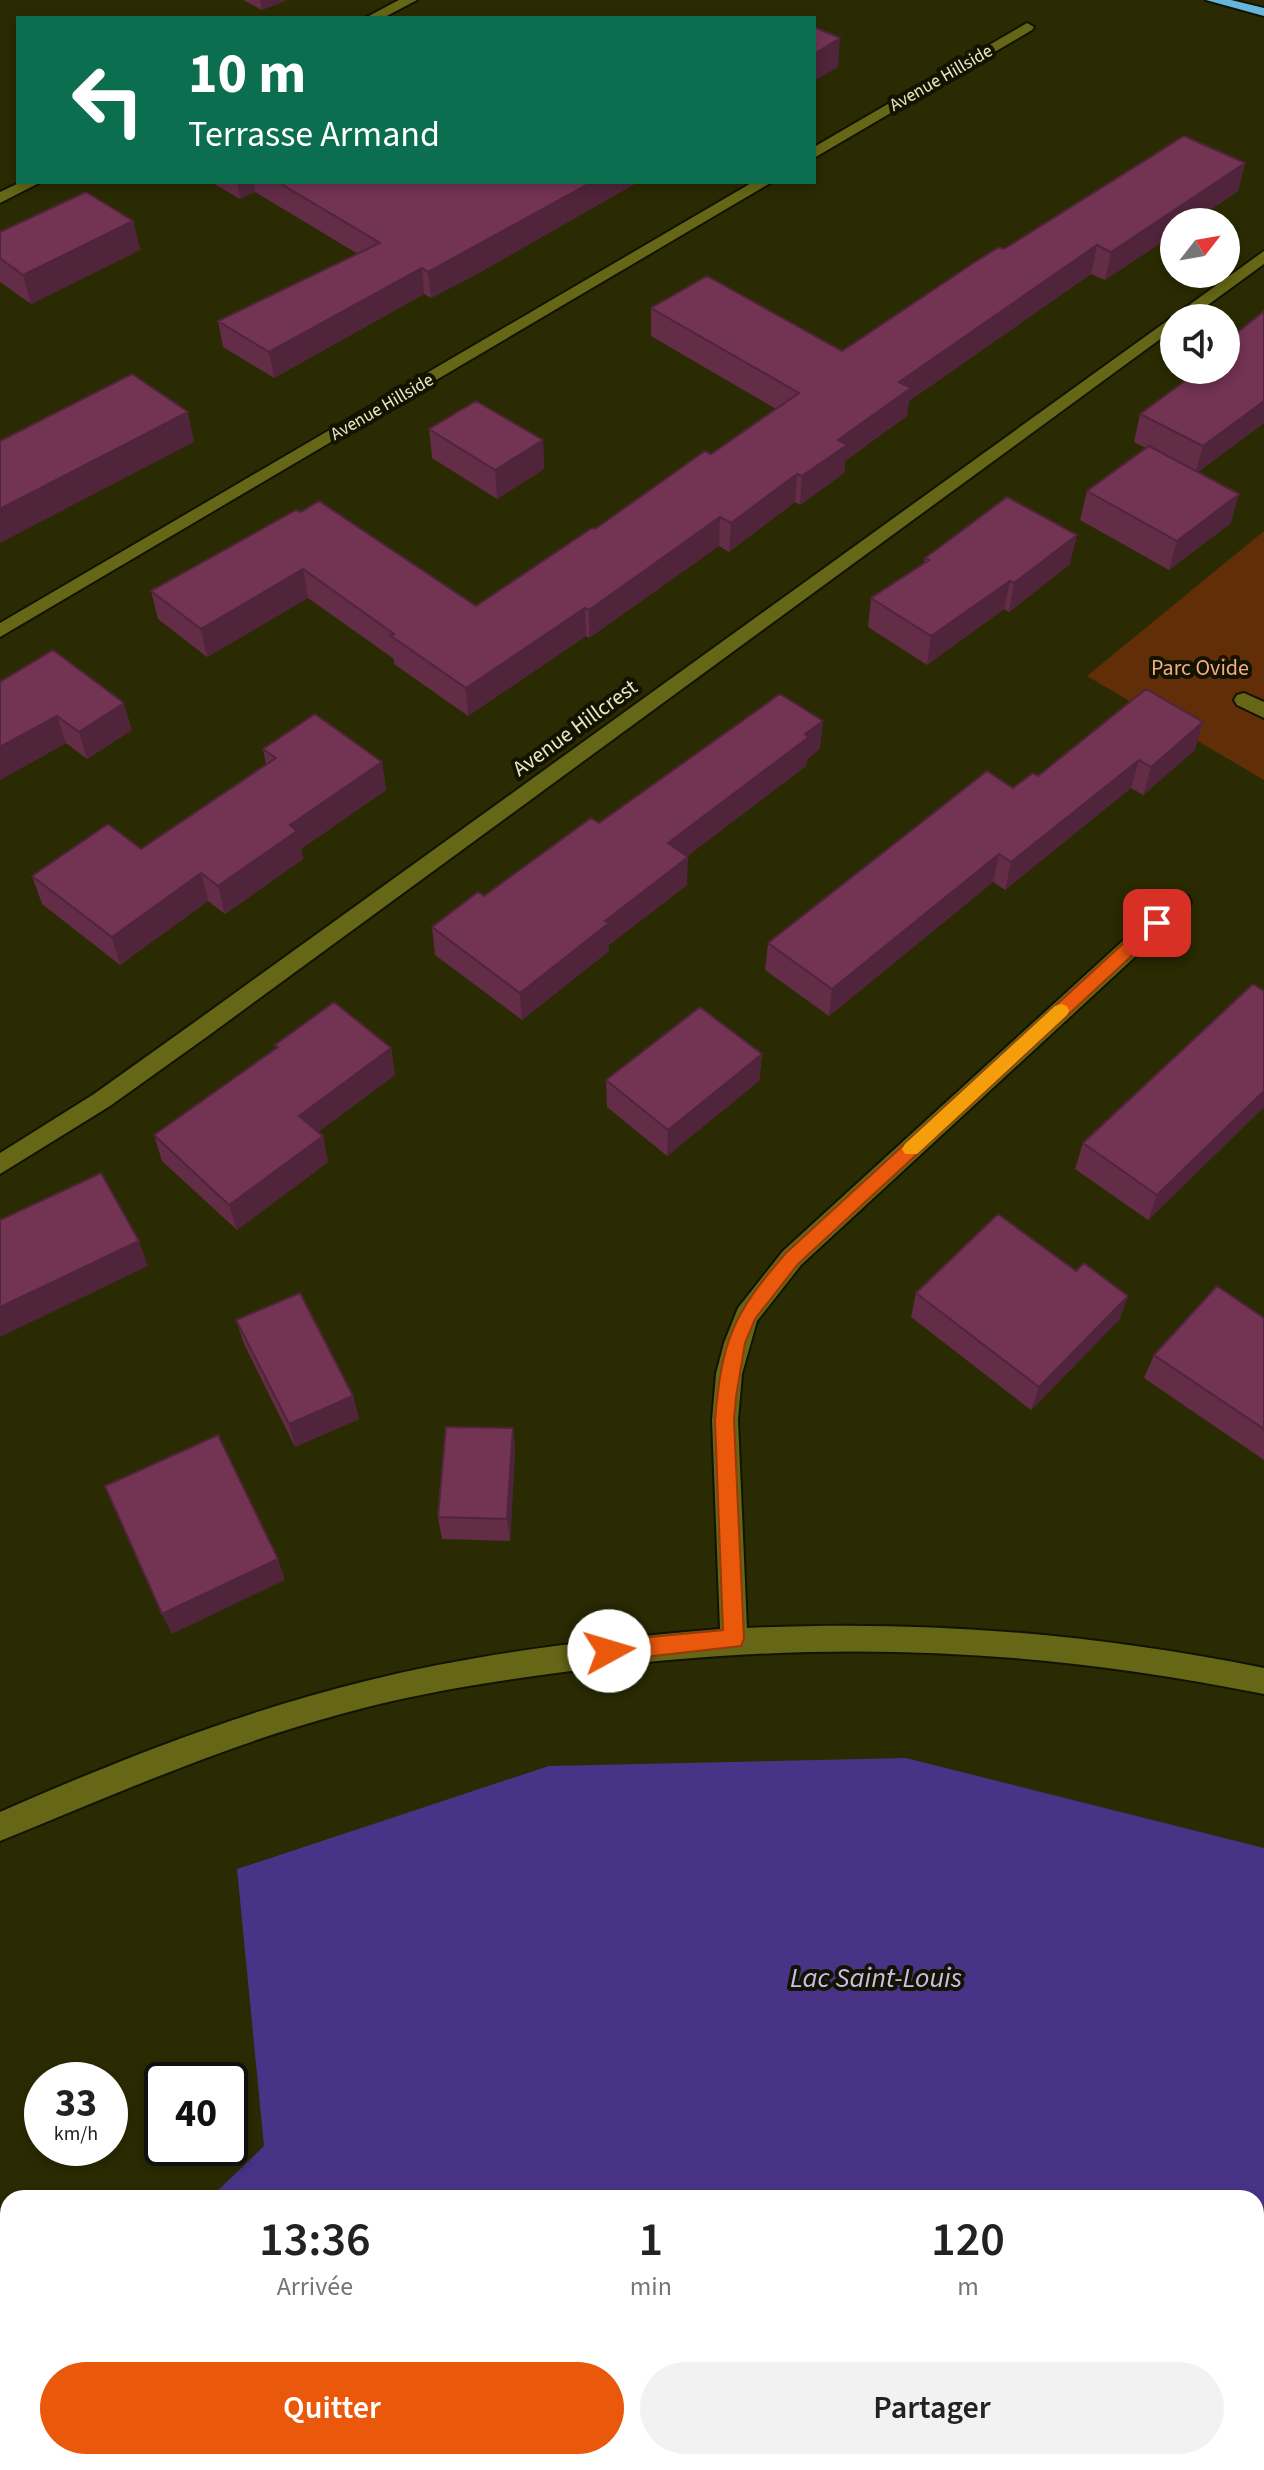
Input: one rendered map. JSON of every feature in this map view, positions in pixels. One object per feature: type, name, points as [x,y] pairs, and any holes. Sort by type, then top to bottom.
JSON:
[{"type":"highway","points":[[1213,0],[1264,12]]},
{"type":"street","points":[[376,16],[410,0]]},
{"type":"street","name":"Avenue Hillside","points":[[816,152],[1027,27]]},
{"type":"street","points":[[0,198],[29,184]]},
{"type":"street","name":"Avenue Hillside","points":[[0,631],[761,184]]},
{"type":"street","name":"Avenue Hillcrest","points":[[1198,304],[1264,256]]},
{"type":"street","name":"Avenue Hillcrest","points":[[0,1165],[102,1100],[200,1030],[1160,332]]},
{"type":"street","points":[[1244,700],[1264,711]]},
{"type":"street","points":[[734,1639],[725,1420],[729,1374],[747,1315],[792,1258],[1180,902]]},
{"type":"street","points":[[0,1827],[153,1761],[342,1700],[431,1679],[609,1651],[734,1639],[831,1635],[1026,1642],[1194,1665],[1264,1681]]},
{"type":"green space","name":"Parc Ovide","points":[[1264,531],[1264,780],[1087,676]]},
{"type":"water","name":"Lac Saint-Louis","points":[[906,1758],[1264,1848],[1264,2190],[218,2190],[243,2166],[248,2166],[248,2161],[264,2146],[237,1869],[549,1766]]},
{"type":"building","points":[[816,28],[840,38],[816,53]]},
{"type":"building","points":[[1184,136],[1245,163],[1177,208],[1160,208],[1160,219],[1111,252],[1097,245],[899,382],[911,388],[838,440],[847,445],[802,476],[797,474],[731,523],[720,517],[589,610],[585,608],[466,688],[303,569],[201,629],[151,591],[296,510],[301,512],[319,501],[476,606],[592,528],[595,529],[705,451],[711,454],[799,393],[651,308],[707,276],[842,351],[999,247],[1004,249]]},
{"type":"building","points":[[281,184],[588,184],[428,272],[422,268],[269,352],[218,321],[380,243]]},
{"type":"building","points":[[86,192],[133,221],[23,275],[0,258],[0,232]]},
{"type":"building","points":[[1264,311],[1264,401],[1203,446],[1140,414],[1181,384],[1240,384],[1240,331]]},
{"type":"building","points":[[132,374],[188,412],[0,509],[0,441]]},
{"type":"building","points":[[476,401],[543,440],[495,470],[429,429]]},
{"type":"building","points":[[1149,446],[1239,494],[1177,541],[1087,491]]},
{"type":"building","points":[[1007,497],[1077,535],[1014,583],[1010,581],[931,636],[871,598],[929,560],[925,558]]},
{"type":"building","points":[[53,650],[124,703],[79,732],[57,716],[0,747],[0,682]]},
{"type":"building","points":[[1146,689],[1203,722],[1151,767],[1139,760],[1011,862],[999,854],[832,989],[768,943],[987,771],[1013,788],[1033,773],[1038,776]]},
{"type":"building","points":[[780,694],[823,721],[805,734],[809,737],[668,843],[688,857],[605,921],[609,923],[520,993],[432,927],[478,892],[484,896],[591,818],[599,823]]},
{"type":"building","points":[[315,714],[382,762],[290,825],[297,831],[218,886],[201,873],[112,937],[32,876],[108,824],[141,849],[276,758],[263,749]]},
{"type":"building","points":[[1253,984],[1264,991],[1264,1091],[1157,1195],[1083,1143]]},
{"type":"building","points":[[334,1002],[391,1048],[299,1116],[323,1136],[229,1205],[154,1135],[278,1047],[275,1045]]},
{"type":"building","points":[[700,1007],[762,1054],[668,1130],[606,1080]]},
{"type":"building","points":[[101,1173],[139,1241],[0,1307],[0,1220]]},
{"type":"building","points":[[998,1214],[1076,1271],[1084,1263],[1128,1296],[1039,1387],[916,1293]]},
{"type":"building","points":[[1217,1286],[1264,1318],[1264,1429],[1154,1355]]},
{"type":"building","points":[[300,1293],[353,1396],[289,1424],[236,1320]]},
{"type":"building","points":[[446,1427],[513,1428],[507,1519],[438,1517]]},
{"type":"building","points":[[218,1435],[278,1559],[162,1614],[105,1486]]},
{"type":"slow traffic","points":[[911,1149],[1061,1011]]},
{"type":"route","points":[[609,1651],[734,1639],[725,1420],[729,1374],[736,1343],[747,1315],[764,1291],[792,1258],[1157,923]]}]
